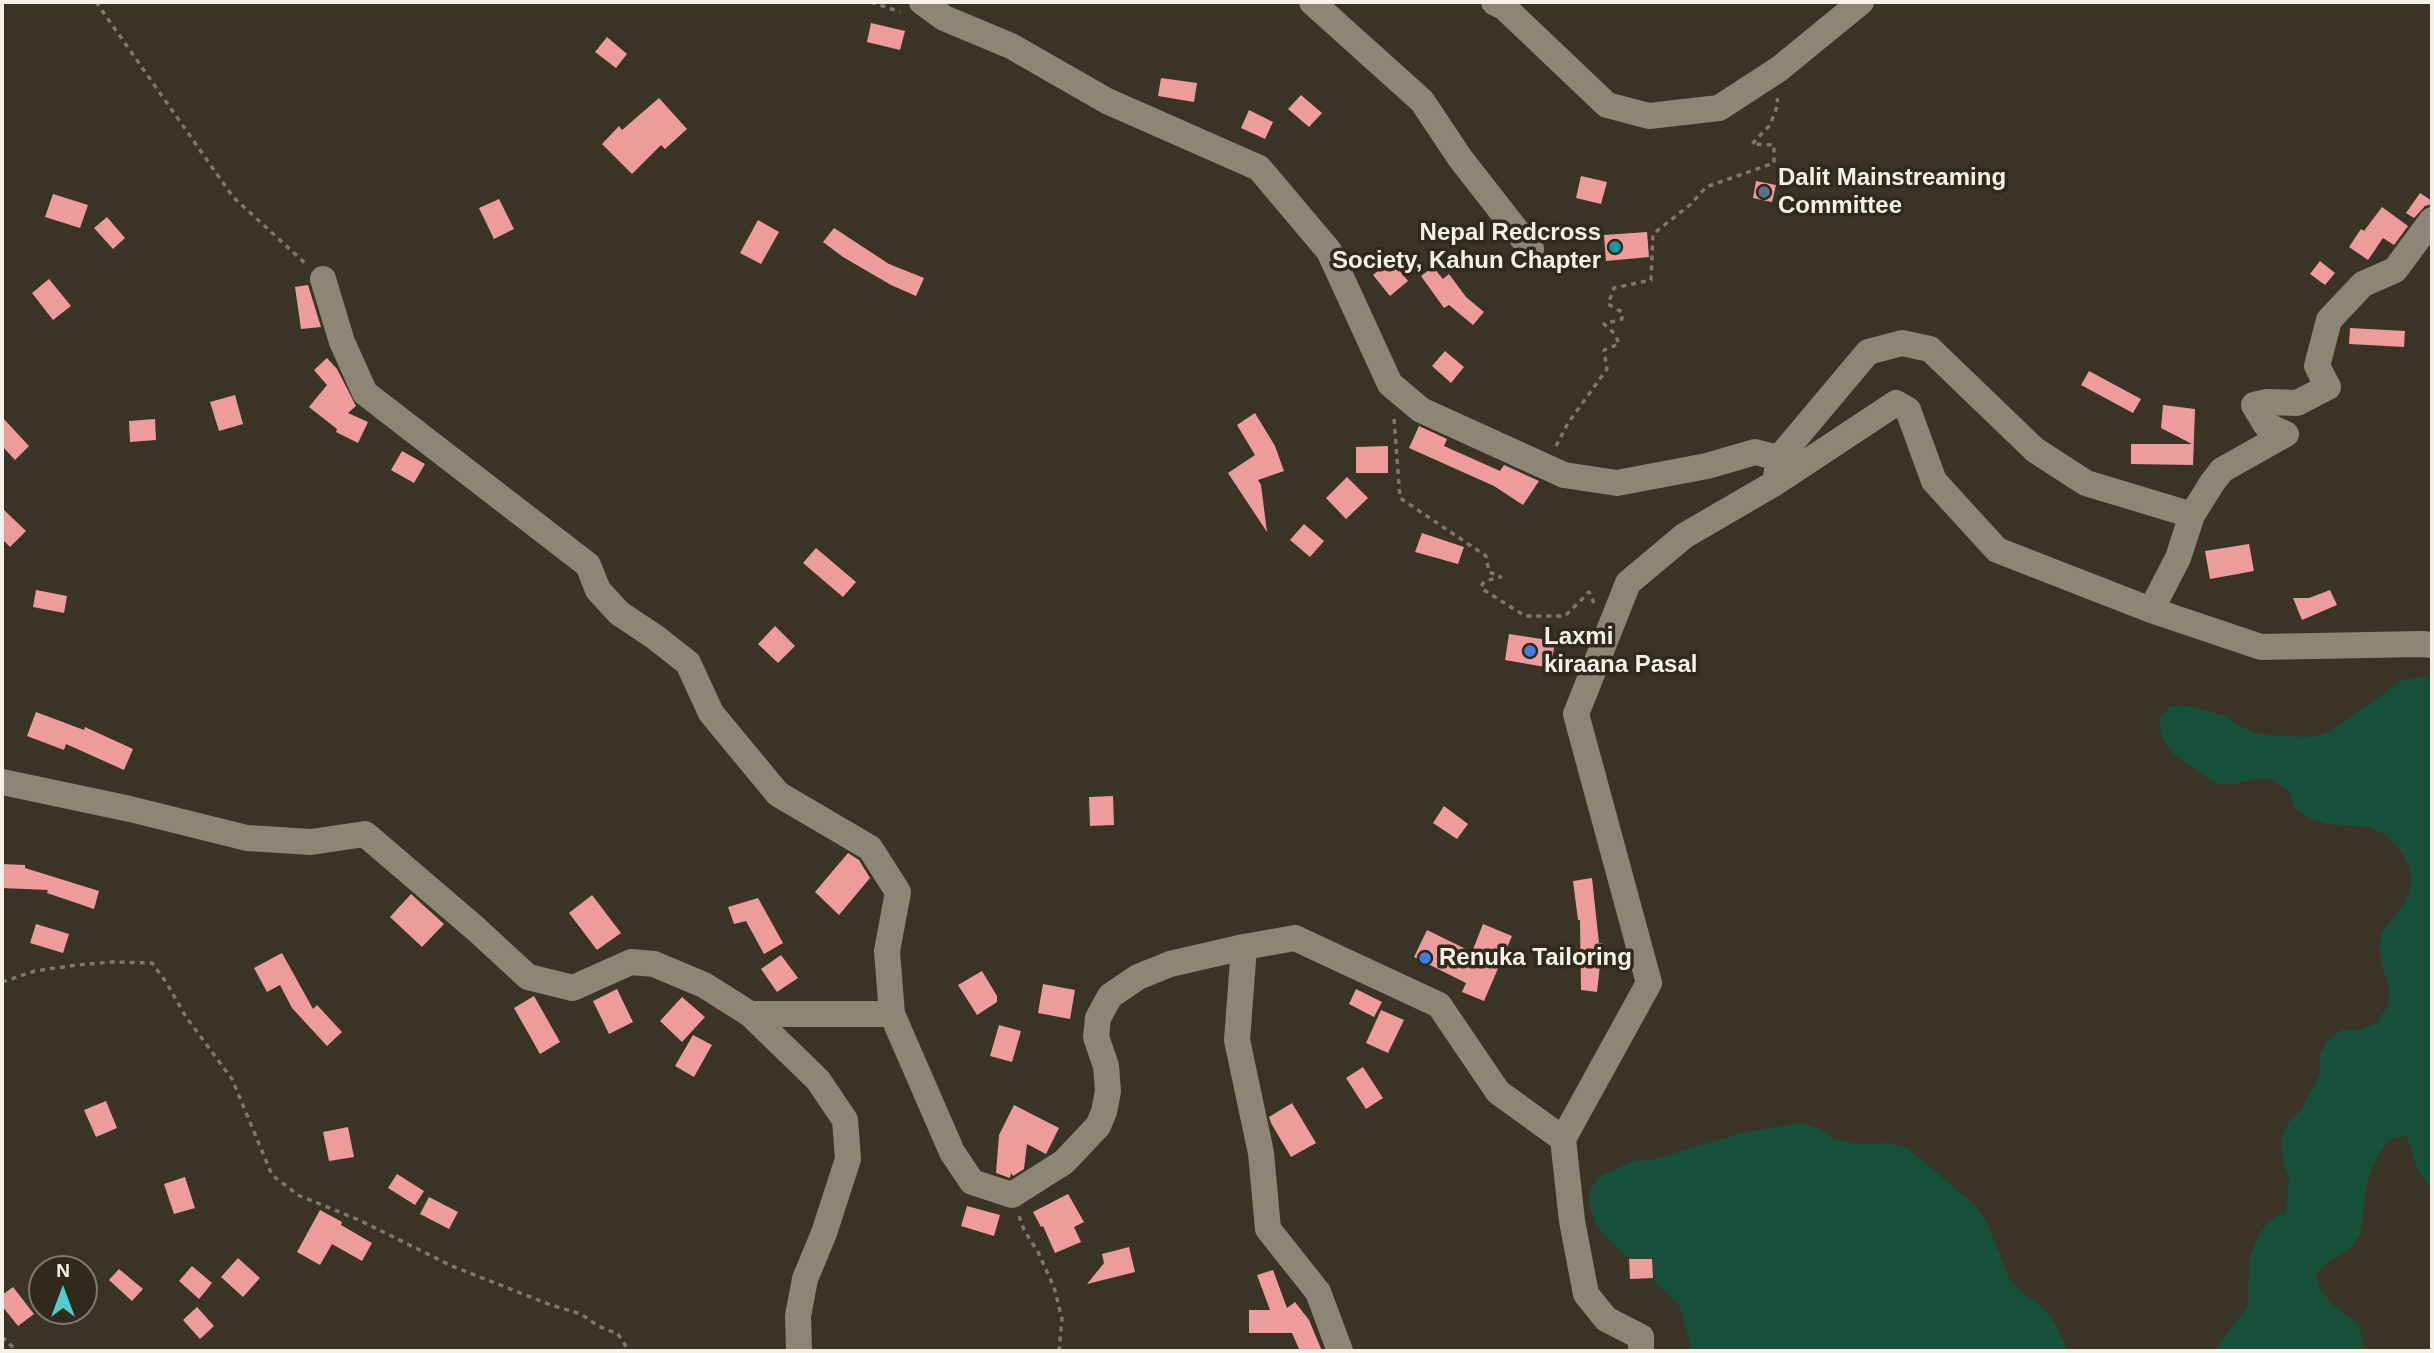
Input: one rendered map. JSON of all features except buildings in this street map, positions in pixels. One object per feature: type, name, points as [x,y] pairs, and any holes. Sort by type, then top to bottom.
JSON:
[{"type":"street","points":[[922,2],[944,18],[1011,46],[1107,101],[1259,168],[1329,251],[1390,384],[1421,410],[1564,475],[1617,483],[1707,466],[1755,452],[1777,471]]},
{"type":"street","points":[[1312,2],[1422,101],[1460,158],[1531,249]]},
{"type":"street","points":[[1493,2],[1504,7],[1607,105],[1649,116],[1719,108],[1779,69],[1861,2]]},
{"type":"street","points":[[2151,610],[2178,558],[2192,515],[2222,470],[2286,434],[2266,425],[2254,405],[2267,402],[2297,403],[2328,387],[2317,366],[2329,320],[2363,284],[2395,270],[2432,220]]},
{"type":"street","points":[[323,279],[342,342],[365,393],[588,565],[598,590],[619,613],[655,636],[688,663],[711,713],[778,794],[870,848],[898,892],[887,951],[892,1014],[952,1152],[972,1182],[1012,1195],[1064,1162],[1098,1126],[1108,1091],[1106,1066],[1096,1037],[1098,1018],[1110,996],[1138,977],[1170,964],[1295,938],[1439,1005],[1499,1092],[1563,1139]]},
{"type":"street","points":[[1777,471],[1868,352],[1902,343],[1930,349],[2035,450],[2087,483],[2192,515]]},
{"type":"street","points":[[1641,1351],[1641,1337],[1605,1319],[1586,1294],[1572,1221],[1563,1139],[1649,983],[1576,714],[1628,583],[1684,536],[1777,471],[1896,403],[1908,410],[1934,481],[1997,550],[2151,610],[2262,647],[2422,643],[2432,645]]},
{"type":"street","points":[[2,782],[130,809],[247,838],[311,842],[365,834],[528,977],[573,988],[631,962],[654,964],[704,985],[750,1014],[818,1080],[845,1120],[848,1159],[824,1233],[805,1279],[799,1316],[799,1351]]},
{"type":"street","points":[[1244,947],[1237,1040],[1261,1153],[1268,1229],[1318,1292],[1340,1351]]},
{"type":"street","points":[[750,1014],[892,1014]]},
{"type":"path","points":[[96,2],[233,197],[323,279]]},
{"type":"path","points":[[1546,467],[1568,423],[1607,369],[1604,350],[1619,344],[1615,334],[1604,324],[1622,319],[1622,312],[1608,304],[1614,288],[1651,280],[1653,234],[1691,204],[1706,187],[1774,163],[1774,145],[1752,144],[1770,125],[1778,104],[1776,82],[1779,69]]},
{"type":"path","points":[[1390,384],[1400,498],[1486,556],[1489,572],[1501,577],[1485,581],[1481,586],[1525,616],[1565,616],[1589,592],[1608,630]]},
{"type":"path","points":[[2,982],[35,971],[77,965],[152,963],[186,1017],[232,1079],[272,1175],[298,1195],[359,1220],[452,1266],[581,1314],[598,1326],[618,1334],[629,1351]]},
{"type":"path","points":[[1012,1195],[1024,1230],[1038,1252],[1054,1287],[1062,1319],[1059,1351]]},
{"type":"path","points":[[2,1337],[17,1351]]},
{"type":"green space","points":[[2432,677],[2432,1187],[2418,1170],[2407,1136],[2390,1139],[2378,1155],[2368,1178],[2360,1234],[2351,1248],[2316,1273],[2321,1290],[2332,1304],[2359,1325],[2364,1351],[2214,1351],[2247,1308],[2250,1256],[2258,1237],[2268,1222],[2286,1212],[2289,1178],[2283,1161],[2281,1141],[2288,1123],[2300,1111],[2320,1075],[2320,1056],[2327,1041],[2341,1030],[2361,1030],[2377,1023],[2389,1004],[2389,985],[2379,949],[2382,932],[2405,903],[2411,884],[2409,867],[2402,852],[2384,834],[2369,827],[2327,824],[2310,819],[2294,807],[2288,790],[2270,779],[2216,784],[2170,751],[2161,736],[2159,718],[2171,706],[2188,706],[2225,716],[2256,733],[2314,737],[2331,731],[2403,680]]},
{"type":"green space","points":[[1802,1123],[1835,1139],[1856,1144],[1890,1143],[1907,1148],[1974,1204],[1987,1223],[2010,1280],[2052,1318],[2068,1351],[1692,1351],[1679,1304],[1606,1237],[1596,1224],[1590,1207],[1590,1190],[1600,1176],[1633,1161],[1652,1160],[1742,1133]]},
{"type":"place","name":"Dalit Mainstreaming Committee","points":[[1764,192]]},
{"type":"place","name":"Nepal Redcross Society, Kahun Chapter","points":[[1615,247]]},
{"type":"place","name":"Laxmi kiraana Pasal","points":[[1530,651]]},
{"type":"place","name":"Renuka Tailoring","points":[[1425,958]]}]
